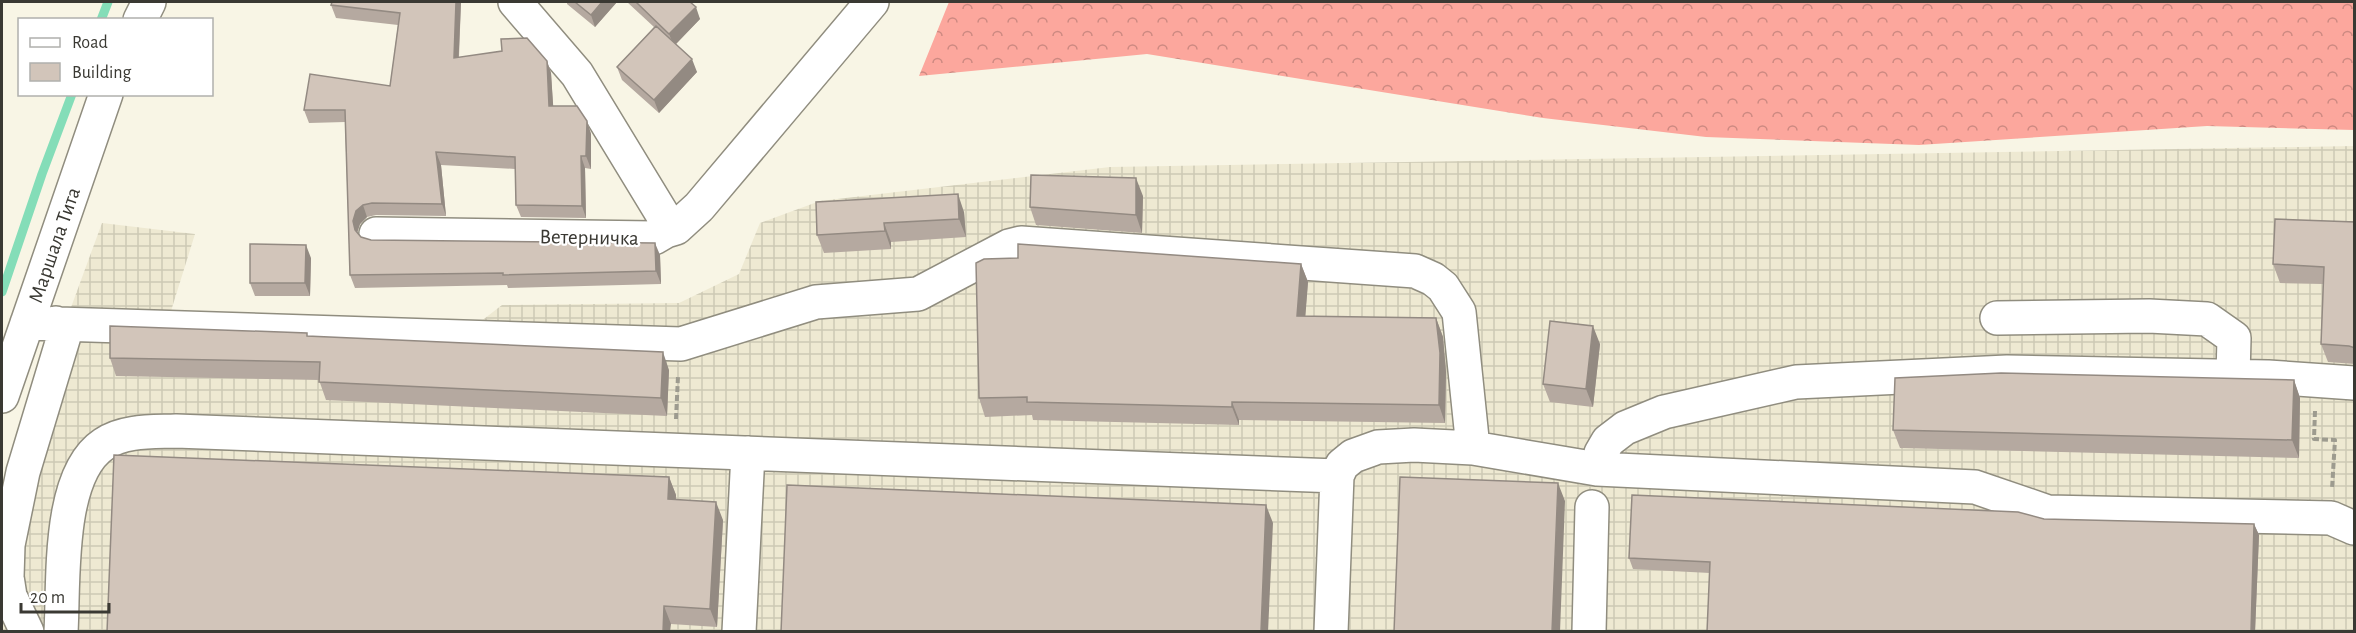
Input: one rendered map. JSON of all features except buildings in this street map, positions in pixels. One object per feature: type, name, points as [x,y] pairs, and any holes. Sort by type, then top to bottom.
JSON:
[{"type":"street","points":[[141,18],[149,2]]},
{"type":"street","name":"Ветерничка","points":[[376,234],[654,238],[666,231],[664,217],[576,74],[515,2]]},
{"type":"street","points":[[666,231],[676,228],[699,207],[872,2]]},
{"type":"street","name":"Маршала Тита","points":[[2,396],[42,323],[105,96]]},
{"type":"street","points":[[42,323],[681,344],[694,338],[816,302],[918,294],[1009,246],[1021,243],[1415,271],[1433,279],[1443,287],[1459,312],[1473,448]]},
{"type":"street","points":[[1997,318],[2149,316],[2207,319],[2234,338],[2233,376]]},
{"type":"street","points":[[27,632],[10,596],[7,577],[8,545],[23,472],[64,336],[42,323]]},
{"type":"street","points":[[1597,470],[1600,453],[1608,441],[1625,428],[1664,412],[1796,382],[2007,372],[2233,376],[2355,384]]},
{"type":"street","points":[[61,632],[68,513],[77,478],[94,453],[105,443],[131,434],[176,431],[1337,476]]},
{"type":"street","points":[[1331,632],[1337,476],[1342,465],[1353,456],[1378,447],[1413,445],[1473,448],[1597,470],[1975,487],[2048,512],[2343,523]]},
{"type":"street","points":[[739,632],[748,453]]},
{"type":"street","points":[[1589,632],[1592,507]]},
{"type":"path","points":[[675,450],[678,373]]},
{"type":"path","points":[[2317,381],[2314,439],[2335,440],[2343,523]]},
{"type":"shaded area","points":[[2354,146],[2354,631],[2,632],[2,528],[66,321],[102,223],[195,234],[171,311],[480,322],[502,305],[679,303],[739,274],[760,223],[820,201],[1110,167]]},
{"type":"green space","points":[[949,2],[2354,2],[2354,130],[2207,126],[1919,145],[1706,137],[1543,118],[1147,54],[919,76]]},
{"type":"waterway","points":[[102,18],[108,2]]},
{"type":"waterway","points":[[2,292],[71,96]]}]
